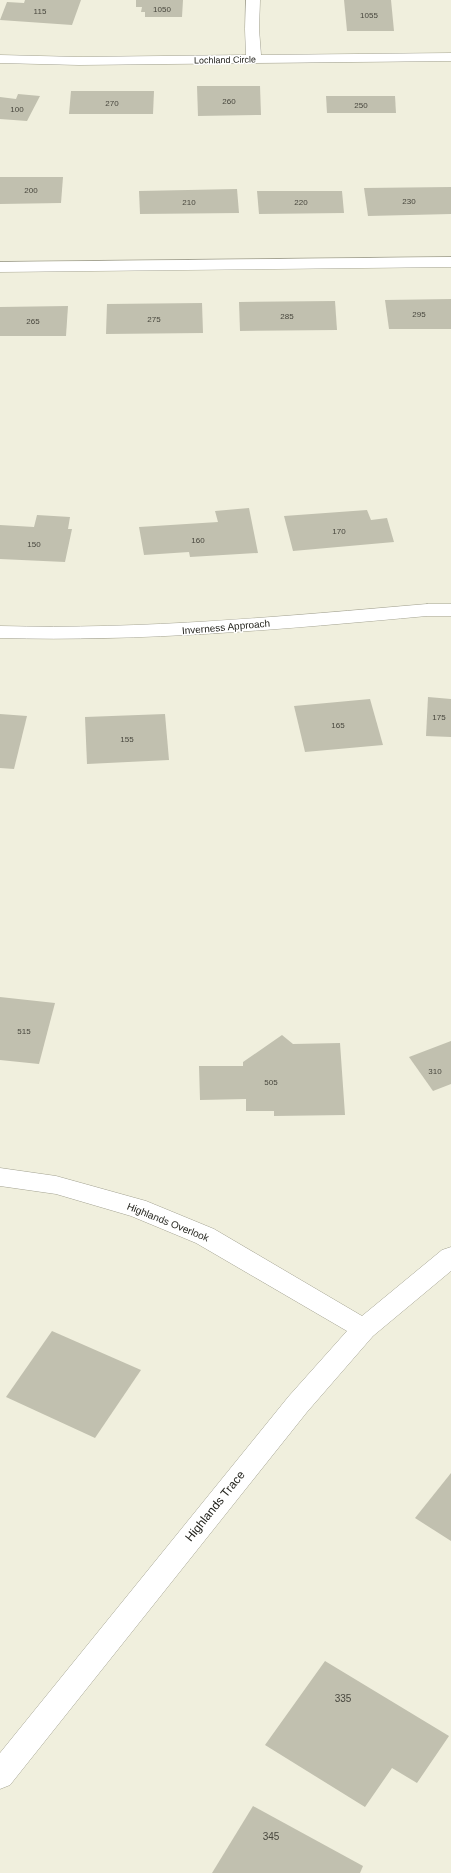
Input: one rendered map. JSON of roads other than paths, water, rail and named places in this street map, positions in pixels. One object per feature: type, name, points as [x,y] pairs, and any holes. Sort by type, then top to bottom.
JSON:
[{"type":"street","points":[[253,0],[252,29],[254,59]]},
{"type":"street","name":"Lochland Circle","points":[[0,59],[72,61],[451,57]]},
{"type":"street","points":[[0,267],[451,262]]},
{"type":"street","name":"Inverness Approach","points":[[0,632],[55,634],[176,632],[419,610],[451,610]]},
{"type":"street","name":"Highlands Overlook","points":[[0,1177],[64,1187],[137,1208],[206,1236],[364,1329]]},
{"type":"street","name":"Highlands Trace","points":[[0,1775],[298,1404],[364,1329],[451,1257]]}]
